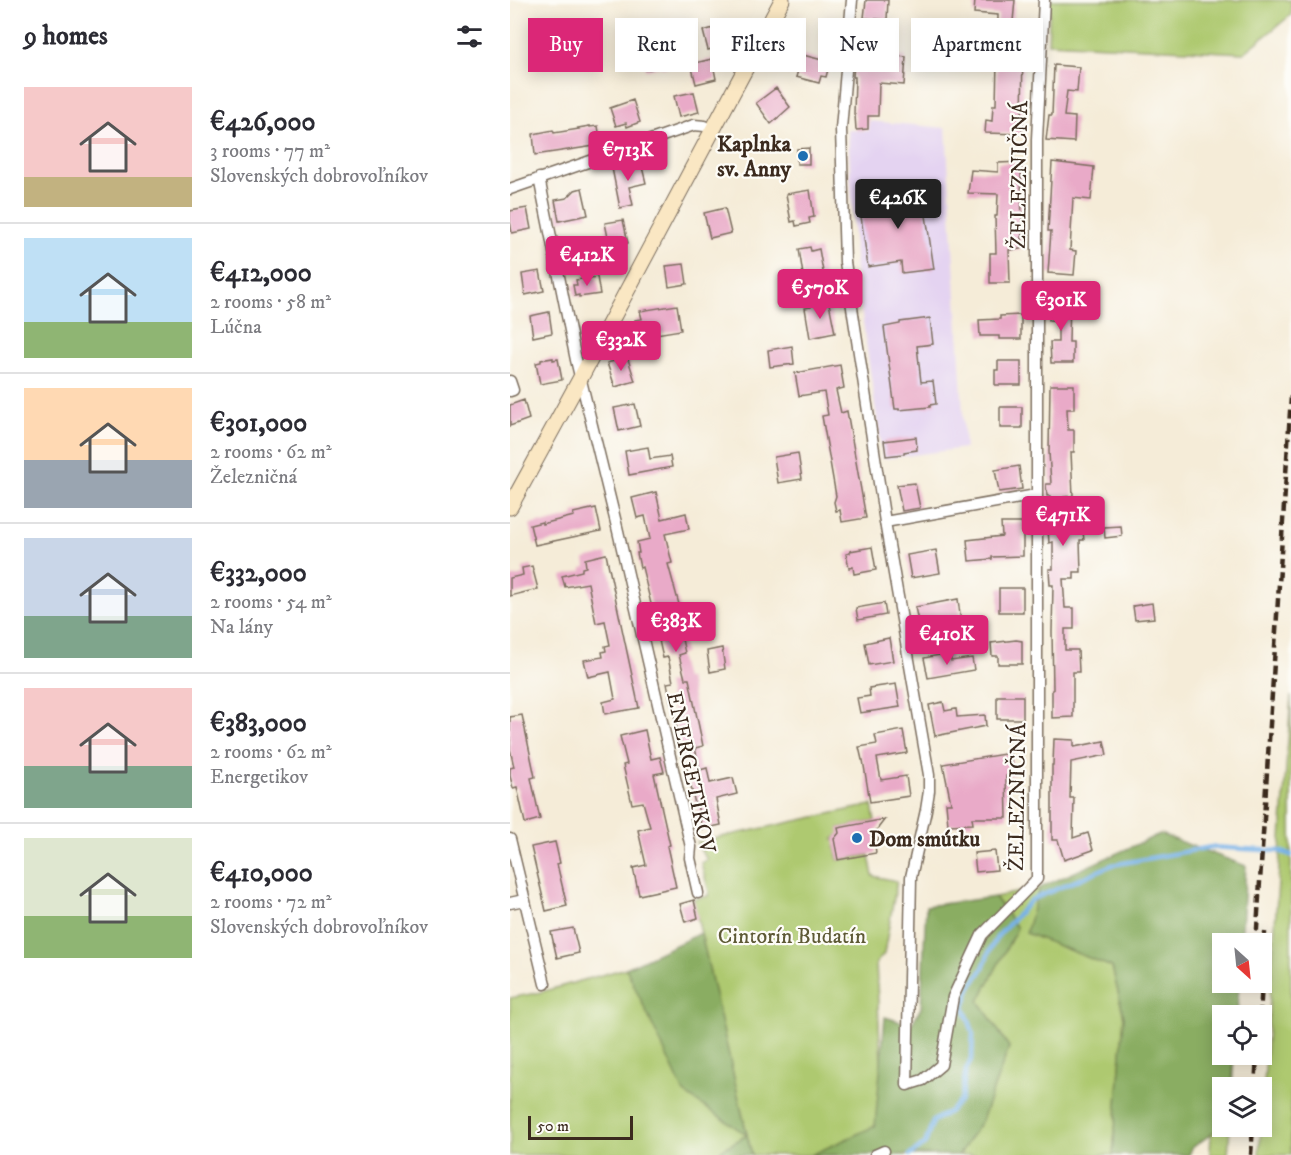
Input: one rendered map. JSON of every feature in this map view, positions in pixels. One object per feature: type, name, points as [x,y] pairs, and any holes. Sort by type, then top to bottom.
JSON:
[{"type":"street","points":[[510,507],[782,0]]},
{"type":"street","points":[[852,0],[841,129],[845,262],[885,522],[1036,495]]},
{"type":"street","name":"ŽELEZNIČNÁ","points":[[885,522],[929,775],[926,810],[910,876],[907,1085],[923,1080],[941,1065],[953,997],[982,935],[1037,879],[1037,140],[1044,0]]},
{"type":"street","points":[[510,189],[694,125],[705,126],[713,130]]},
{"type":"street","name":"ENERGETIKOV","points":[[539,178],[580,379],[618,531],[691,847],[690,858],[698,893]]},
{"type":"street","points":[[510,381],[513,390],[510,391]]},
{"type":"street","points":[[510,838],[546,984]]},
{"type":"street","points":[[510,903],[524,900]]},
{"type":"shaded area","points":[[869,121],[946,128],[965,448],[883,459],[856,274],[848,130],[869,131]]},
{"type":"green space","points":[[1050,0],[1291,0],[1291,15],[1244,53],[1048,43]]},
{"type":"green space","points":[[1291,696],[1291,1155],[1259,1155],[1260,1137],[1272,1137],[1272,1077],[1264,1077],[1265,1065],[1272,1065],[1272,1005],[1269,1005]]},
{"type":"green space","name":"Cintorín Budatín","points":[[872,805],[875,821],[839,828],[840,833],[833,840],[838,843],[835,847],[838,860],[869,855],[873,876],[897,881],[884,954],[876,963],[883,1102],[875,1126],[846,1155],[752,1155],[747,1135],[713,1155],[510,1155],[510,998],[541,992],[630,967],[684,1093],[747,1134],[693,899],[708,896],[709,892],[701,863],[707,859],[697,842]]},
{"type":"green space","points":[[1160,834],[1246,866],[1242,933],[1212,933],[1212,993],[1238,993],[1238,1005],[1212,1005],[1212,1065],[1233,1065],[1233,1077],[1212,1077],[1212,1133],[1192,1148],[1189,1155],[1113,1155],[1124,1017],[1112,967],[1026,933],[1039,888]]},
{"type":"green space","points":[[1039,888],[1027,933],[1112,967],[1124,1017],[1113,1155],[959,1155],[982,1120],[1009,1047],[979,1001],[1017,928],[995,897]]},
{"type":"green space","points":[[995,897],[1017,928],[979,1001],[1009,1047],[982,1120],[959,1155],[811,1155],[875,1126],[885,1017],[911,1025],[921,1008],[926,906]]},
{"type":"green space","points":[[701,933],[747,1135],[684,1093],[626,968]]},
{"type":"green space","points":[[1211,1134],[1212,1137],[1229,1137],[1228,1155],[1210,1155]]},
{"type":"green space","points":[[747,1135],[752,1155],[713,1155]]},
{"type":"building","points":[[866,0],[888,0],[887,18],[864,18]]},
{"type":"building","points":[[975,0],[1015,0],[1013,18],[998,18],[998,15],[974,13]]},
{"type":"building","points":[[710,29],[710,49],[708,50],[703,31]]},
{"type":"building","points":[[806,56],[818,59],[818,72],[827,72],[826,77],[821,76],[819,83],[796,77],[798,72],[806,72]]},
{"type":"building","points":[[899,56],[906,57],[904,85],[879,83],[878,116],[868,116],[868,129],[856,130],[855,77],[853,77],[853,72],[899,72]]},
{"type":"building","points":[[710,59],[710,72],[715,72],[716,79],[696,84],[693,72],[698,72],[698,62]]},
{"type":"building","points":[[1054,65],[1079,67],[1077,92],[1067,91],[1064,116],[1075,117],[1074,142],[1046,140],[1049,115],[1052,115]]},
{"type":"building","points":[[997,72],[1023,72],[1022,134],[985,133],[986,120],[992,121],[993,105],[996,105]]},
{"type":"building","points":[[776,88],[790,107],[771,124],[756,103]]},
{"type":"building","points":[[694,92],[699,112],[679,117],[674,96]]},
{"type":"building","points":[[633,100],[640,122],[627,127],[626,123],[616,126],[610,108]]},
{"type":"building","points":[[598,126],[601,145],[535,155],[533,134],[553,130],[554,133]]},
{"type":"building","name":"Kaplnka sv. Anny","points":[[809,148],[809,164],[797,164],[797,149]]},
{"type":"building","points":[[1021,162],[1021,249],[1009,250],[1010,283],[990,283],[990,253],[996,253],[995,216],[997,216],[998,194],[968,193],[971,170],[998,172],[998,163]]},
{"type":"building","points":[[1052,162],[1094,167],[1091,200],[1073,198],[1070,250],[1076,251],[1074,275],[1048,273]]},
{"type":"building","points":[[641,163],[646,183],[629,187],[633,205],[620,208],[612,168]]},
{"type":"building","points":[[921,182],[934,269],[902,273],[901,262],[868,267],[859,202],[893,197],[891,186]]},
{"type":"building","points":[[582,188],[588,215],[559,221],[555,200],[567,198],[575,190]]},
{"type":"building","points":[[810,190],[814,217],[809,218],[810,223],[796,226],[795,221],[791,222],[786,194]]},
{"type":"building","points":[[527,208],[531,229],[512,233],[510,211]]},
{"type":"building","points":[[725,208],[731,233],[710,238],[704,213]]},
{"type":"building","points":[[623,220],[628,243],[610,247],[605,223]]},
{"type":"building","points":[[810,247],[811,251],[819,249],[824,277],[804,281],[799,249]]},
{"type":"building","points":[[684,264],[687,284],[669,287],[666,266]]},
{"type":"building","points":[[540,271],[544,291],[525,295],[522,274]]},
{"type":"building","points":[[597,277],[600,294],[575,296],[573,285],[577,285],[576,280]]},
{"type":"building","points":[[1049,299],[1070,299],[1069,342],[1073,342],[1073,363],[1051,363],[1050,342],[1058,342],[1058,321],[1049,320]]},
{"type":"building","points":[[821,301],[822,304],[829,303],[835,333],[810,338],[805,308],[811,307],[810,303]]},
{"type":"building","points":[[677,305],[681,330],[638,337],[635,320],[642,319],[640,311]]},
{"type":"building","points":[[549,312],[552,333],[533,337],[530,316]]},
{"type":"building","points":[[1021,315],[1021,339],[980,336],[979,320]]},
{"type":"building","points":[[930,318],[933,344],[917,346],[921,382],[933,381],[936,404],[930,407],[895,409],[884,327],[900,324],[900,322]]},
{"type":"building","points":[[792,346],[794,364],[770,367],[768,350]]},
{"type":"building","points":[[553,358],[553,360],[558,359],[562,380],[540,384],[536,363]]},
{"type":"building","points":[[628,359],[635,381],[615,387],[607,363]]},
{"type":"building","points":[[998,361],[1021,361],[1021,385],[995,385],[995,370],[998,370]]},
{"type":"building","points":[[840,365],[844,388],[836,390],[841,413],[847,411],[866,518],[842,522],[840,510],[836,511],[834,502],[836,496],[822,416],[828,415],[824,392],[799,396],[795,373]]},
{"type":"building","points":[[1050,385],[1074,385],[1074,409],[1067,409],[1068,430],[1074,430],[1074,452],[1071,452],[1073,496],[1064,497],[1066,522],[1089,520],[1090,531],[1083,532],[1084,540],[1080,540],[1081,572],[1074,572],[1074,579],[1063,579],[1065,608],[1074,608],[1074,629],[1065,629],[1065,650],[1078,650],[1079,672],[1073,672],[1073,717],[1052,718],[1053,585],[1050,585],[1049,569],[1053,569],[1053,542],[1049,543],[1048,529],[1054,528],[1053,507],[1051,507],[1050,496],[1047,496],[1046,484],[1051,484]]},
{"type":"building","points":[[524,400],[529,419],[510,426],[510,405]]},
{"type":"building","points":[[635,404],[640,426],[619,431],[614,408]]},
{"type":"building","points":[[1000,407],[1022,407],[1022,428],[1000,428]]},
{"type":"building","points":[[916,437],[917,450],[886,456],[884,441]]},
{"type":"building","points":[[648,447],[650,459],[670,456],[672,467],[629,475],[625,451]]},
{"type":"building","points":[[798,453],[802,479],[778,483],[774,457]]},
{"type":"building","points":[[1019,466],[1022,489],[999,492],[995,470]]},
{"type":"building","points":[[915,483],[920,508],[902,511],[897,485]]},
{"type":"building","points":[[656,492],[662,519],[686,513],[689,529],[665,534],[672,563],[668,564],[680,608],[664,612],[669,632],[680,630],[685,653],[679,655],[685,679],[689,679],[703,746],[695,748],[700,770],[707,768],[710,783],[733,778],[737,794],[716,799],[721,825],[702,829],[685,760],[683,760],[671,704],[667,683],[673,682],[668,657],[663,658],[656,627],[649,628],[646,617],[654,616],[637,553],[639,553],[637,542],[650,539],[645,516],[637,518],[632,498]]},
{"type":"building","points":[[596,508],[601,531],[535,545],[530,525],[574,516],[573,513]]},
{"type":"building","points":[[1001,523],[1023,523],[1023,556],[992,557],[992,559],[969,561],[967,540],[1002,536]]},
{"type":"building","points":[[1121,526],[1122,536],[1105,538],[1104,527]]},
{"type":"building","points":[[872,547],[876,570],[854,574],[853,567],[849,568],[846,554],[850,551]]},
{"type":"building","points":[[936,550],[940,573],[911,578],[907,555]]},
{"type":"building","points":[[606,554],[639,708],[605,714],[603,702],[615,699],[610,672],[588,677],[584,660],[603,657],[602,652],[606,651],[605,646],[610,645],[605,621],[596,623],[588,583],[565,587],[562,576],[582,571],[582,568],[586,567],[585,559]]},
{"type":"building","points":[[532,566],[538,589],[510,596],[510,578],[523,575],[522,568]]},
{"type":"building","points":[[999,588],[1023,588],[1023,612],[999,612]]},
{"type":"building","points":[[958,599],[961,623],[920,631],[915,607]]},
{"type":"building","points":[[884,603],[886,615],[858,620],[856,608]]},
{"type":"building","points":[[1152,603],[1154,618],[1135,620],[1133,606]]},
{"type":"building","points":[[889,638],[893,661],[869,665],[865,643]]},
{"type":"building","points":[[1022,641],[1022,664],[998,664],[998,656],[992,656],[991,643]]},
{"type":"building","points":[[722,648],[725,669],[710,672],[707,651]]},
{"type":"building","points":[[950,653],[951,661],[972,658],[974,670],[928,678],[924,658]]},
{"type":"building","points":[[896,684],[900,707],[860,713],[857,698],[870,696],[869,688]]},
{"type":"building","points":[[997,696],[1023,696],[1023,719],[997,719]]},
{"type":"building","points":[[943,702],[945,711],[956,709],[957,717],[985,715],[986,726],[935,736],[929,705]]},
{"type":"building","points":[[522,715],[535,777],[531,778],[540,819],[525,823],[517,787],[513,788],[510,776],[510,768],[514,767],[510,749],[510,717]]},
{"type":"building","points":[[645,730],[651,759],[660,757],[664,772],[654,774],[670,845],[667,846],[676,887],[639,895],[633,868],[646,865],[638,830],[650,827],[643,802],[632,804],[623,765],[627,764],[620,736]]},
{"type":"building","points":[[903,730],[907,753],[877,758],[881,780],[906,776],[909,796],[870,802],[859,747],[877,744],[875,735]]},
{"type":"building","points":[[1054,739],[1074,740],[1074,747],[1104,741],[1107,755],[1071,762],[1070,798],[1074,798],[1073,838],[1088,833],[1093,850],[1064,860],[1058,840],[1052,840]]},
{"type":"building","points":[[1010,753],[1014,774],[1006,776],[1007,818],[972,818],[973,824],[948,825],[946,803],[951,803],[943,764]]},
{"type":"building","name":"Dom smútku","points":[[885,819],[875,832],[881,835],[878,844],[875,845],[876,853],[838,860],[834,839],[839,833],[838,828]]},
{"type":"building","points":[[555,842],[560,863],[557,864],[567,906],[546,911],[531,847]]},
{"type":"building","points":[[995,851],[997,870],[976,872],[974,853]]},
{"type":"building","points":[[694,900],[698,918],[685,922],[680,904]]},
{"type":"building","points":[[573,928],[579,953],[557,958],[551,932]]},
{"type":"waterway","points":[[910,1155],[925,1144],[933,1121],[950,1111],[961,1100],[966,1070],[972,1058],[973,1032],[964,1007],[970,988],[983,968],[997,937],[1031,900],[1112,865],[1211,847],[1279,851],[1291,855]]},
{"type":"railway","points":[[1257,933],[1291,396]]},
{"type":"railway","points":[[1261,1005],[1265,932]]},
{"type":"railway","points":[[1256,1065],[1256,1077]]},
{"type":"railway","points":[[1251,1155],[1252,1137]]},
{"type":"place","name":"Kaplnka sv. Anny","points":[[803,156]]},
{"type":"place","name":"Dom smútku","points":[[857,838]]}]
